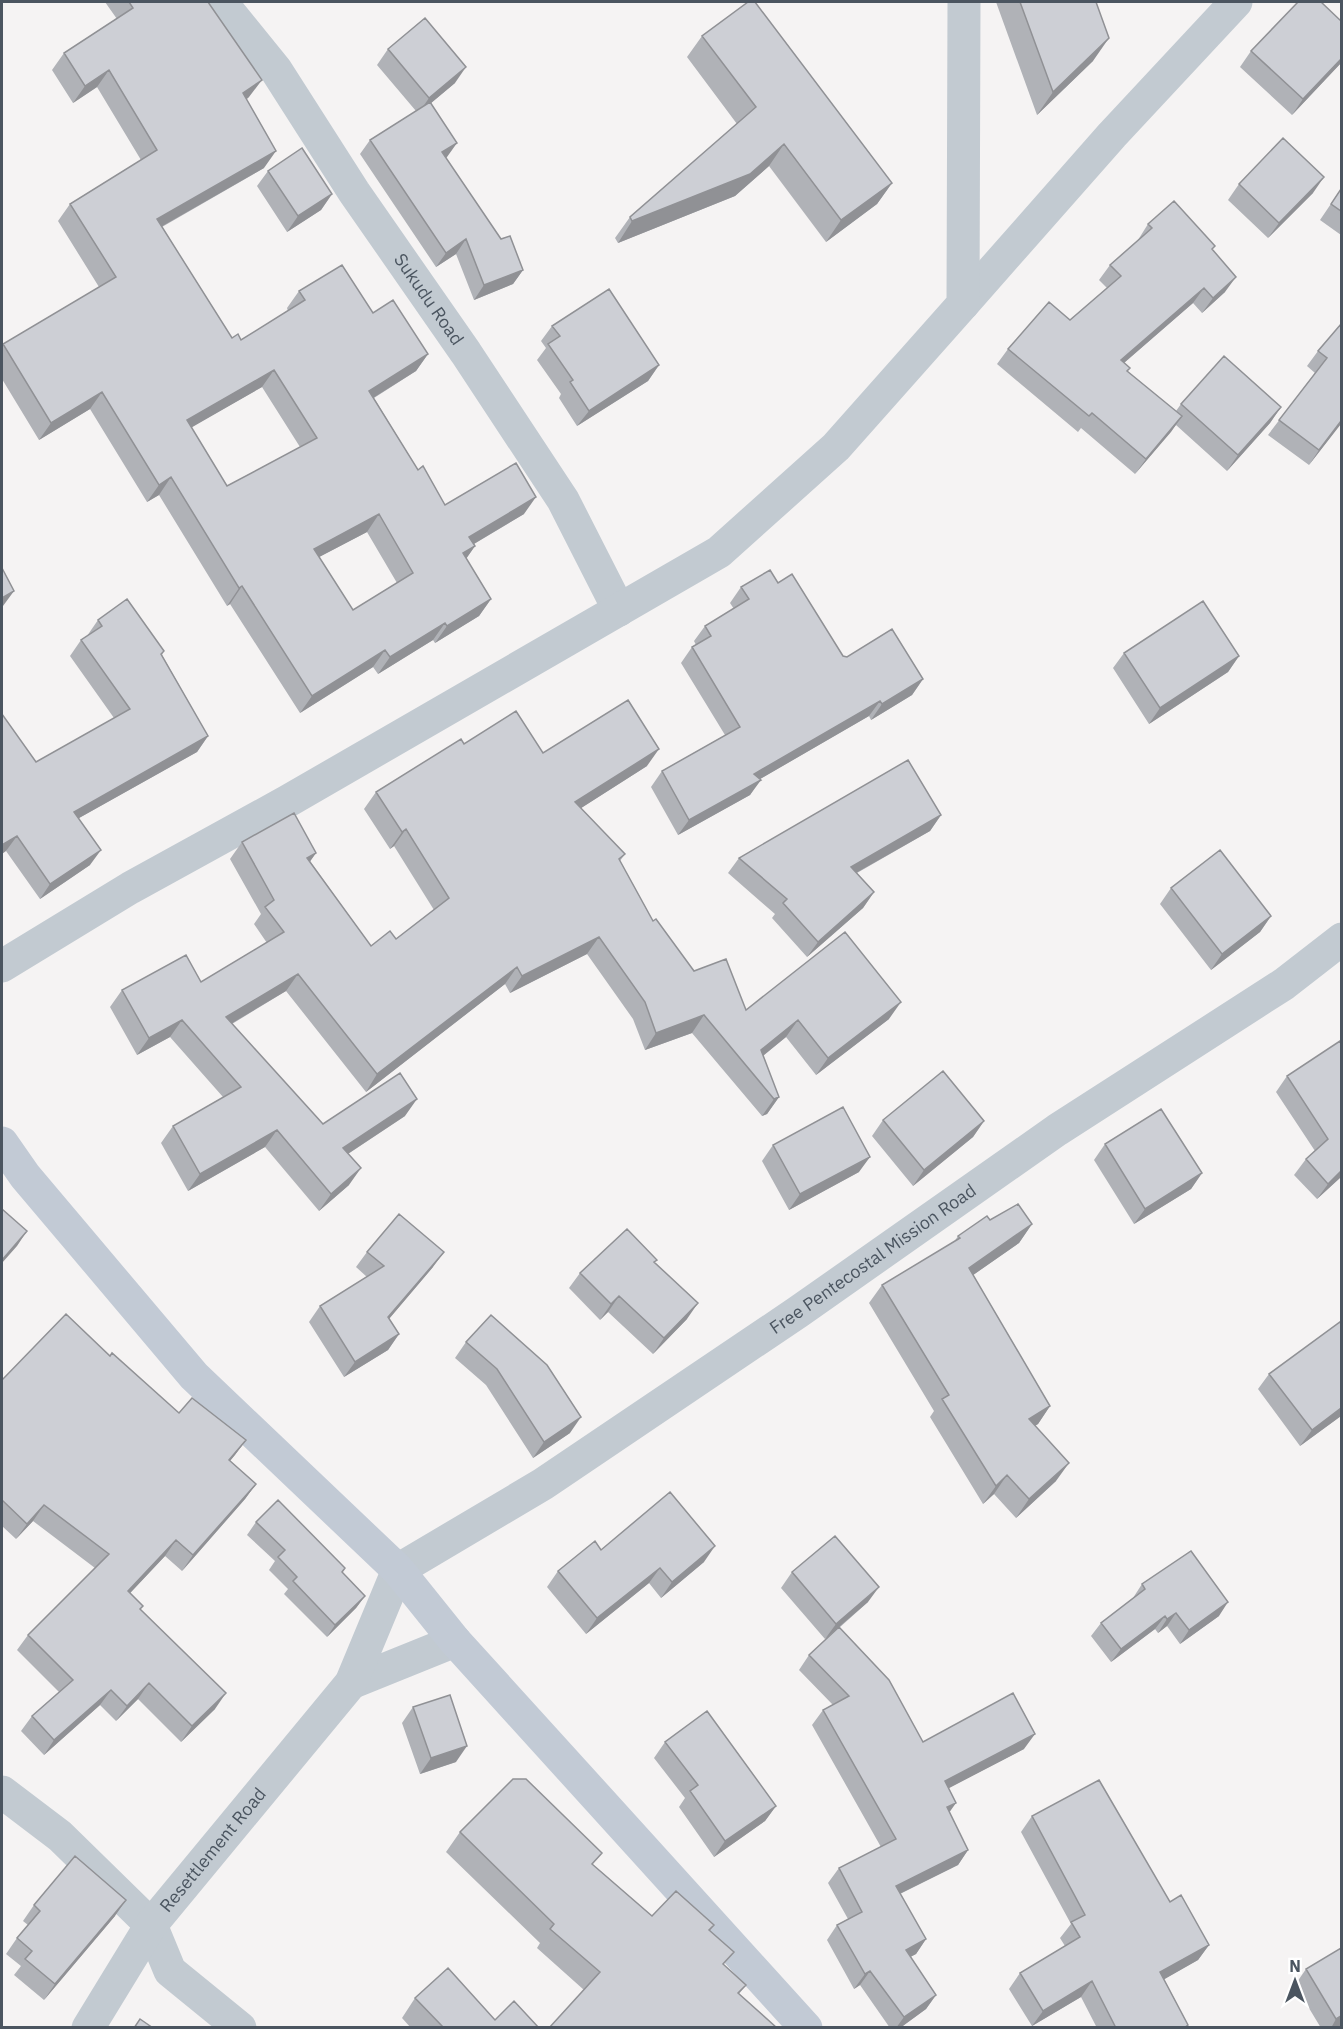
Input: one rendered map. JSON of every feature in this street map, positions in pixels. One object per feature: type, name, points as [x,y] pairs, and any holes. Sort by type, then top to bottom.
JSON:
[{"type":"main road","points":[[2,1143],[25,1176],[195,1376],[398,1570],[455,1641],[806,2028]]},
{"type":"street","name":"Sukudu Road","points":[[221,2],[276,70],[354,192],[466,353],[563,501],[619,610]]},
{"type":"street","points":[[963,304],[964,2]]},
{"type":"street","points":[[2,966],[130,888],[288,801],[719,552],[836,447],[1112,135],[1236,2]]},
{"type":"street","name":"Free Pentecostal Mission Road","points":[[398,1570],[543,1484],[798,1312],[1057,1130],[1284,984],[1341,939]]},
{"type":"street","name":"Resettlement Road","points":[[88,2028],[151,1924],[351,1683],[398,1570]]},
{"type":"street","name":"Resettlement Road","points":[[351,1683],[455,1641]]},
{"type":"street","points":[[2,1792],[60,1836],[151,1924],[170,1971],[240,2028]]},
{"type":"building","points":[[129,2],[208,2],[262,80],[243,93],[276,151],[157,219],[232,338],[238,334],[241,340],[305,300],[299,291],[342,265],[373,313],[393,300],[428,354],[369,391],[418,470],[423,466],[445,505],[516,463],[536,497],[469,537],[475,546],[463,553],[491,599],[447,626],[445,623],[390,657],[385,650],[312,696],[242,586],[239,588],[171,477],[159,485],[102,392],[51,423],[3,344],[116,277],[70,204],[157,150],[109,70],[85,86],[64,53],[133,8]],"holes":[[[274,370],[317,438],[227,486],[187,420]],[[379,514],[413,573],[353,610],[314,549]]]},
{"type":"building","points":[[748,2],[755,2],[892,183],[841,220],[784,144],[750,174],[632,221],[630,217],[756,107],[702,36]]},
{"type":"building","points":[[1020,2],[1096,2],[1109,38],[1053,92]]},
{"type":"building","points":[[1298,2],[1321,2],[1341,21],[1341,59],[1303,99],[1251,51]]},
{"type":"building","points":[[425,18],[466,67],[429,98],[388,49]]},
{"type":"building","points":[[430,102],[457,143],[442,152],[501,239],[510,236],[523,270],[484,285],[466,239],[446,253],[370,140]]},
{"type":"building","points":[[1283,138],[1324,177],[1279,223],[1239,184]]},
{"type":"building","points":[[302,148],[332,194],[298,216],[268,171]]},
{"type":"building","points":[[1341,189],[1341,211],[1331,204]]},
{"type":"building","points":[[1174,201],[1215,246],[1212,249],[1236,277],[1213,298],[1204,288],[1121,360],[1130,368],[1127,371],[1182,416],[1146,459],[1092,413],[1089,416],[1008,349],[1049,302],[1070,320],[1121,276],[1110,265],[1152,228],[1148,224]]},
{"type":"building","points":[[609,289],[659,365],[589,411],[570,382],[573,380],[548,344],[560,336],[552,326]]},
{"type":"building","points":[[1341,324],[1341,421],[1319,450],[1279,420],[1327,358],[1318,351]]},
{"type":"building","points":[[1224,356],[1281,407],[1238,455],[1181,404]]},
{"type":"building","points":[[2,568],[14,591],[2,598]]},
{"type":"building","points":[[770,570],[778,583],[792,574],[843,656],[847,657],[892,629],[923,679],[882,704],[880,701],[754,774],[761,780],[689,820],[662,771],[740,727],[692,647],[711,636],[705,626],[749,599],[741,587]]},
{"type":"building","points":[[127,599],[164,651],[161,654],[208,736],[74,812],[101,850],[50,884],[17,836],[2,845],[2,714],[36,762],[130,709],[81,640],[102,626],[98,620]]},
{"type":"building","points":[[1203,601],[1239,656],[1160,708],[1124,653]]},
{"type":"building","points":[[628,700],[659,749],[575,802],[625,854],[619,859],[653,921],[656,919],[694,971],[726,959],[746,1010],[845,932],[901,1002],[828,1058],[798,1020],[761,1050],[779,1097],[774,1099],[704,1015],[656,1033],[645,1002],[599,937],[522,976],[517,967],[377,1074],[298,974],[226,1017],[323,1124],[400,1073],[417,1099],[343,1148],[361,1168],[331,1194],[277,1130],[200,1174],[173,1126],[241,1087],[182,1020],[149,1038],[122,990],[186,955],[201,982],[284,932],[265,907],[274,900],[242,842],[294,813],[316,853],[307,858],[371,946],[390,931],[396,939],[449,898],[406,829],[402,832],[376,792],[461,739],[464,744],[516,711],[543,753]]},
{"type":"building","points":[[908,760],[941,815],[851,867],[874,892],[818,942],[783,903],[787,899],[739,858]]},
{"type":"building","points":[[1220,850],[1271,916],[1222,954],[1171,888]]},
{"type":"building","points":[[1340,1041],[1341,1171],[1328,1184],[1306,1159],[1328,1139],[1287,1076]]},
{"type":"building","points":[[943,1071],[984,1121],[924,1170],[883,1120]]},
{"type":"building","points":[[843,1107],[870,1157],[800,1194],[773,1145]]},
{"type":"building","points":[[1161,1109],[1202,1173],[1145,1209],[1105,1144]]},
{"type":"building","points":[[1018,1204],[1032,1224],[969,1268],[1050,1406],[1029,1419],[1069,1463],[1029,1499],[1007,1475],[996,1486],[942,1399],[949,1395],[882,1285],[960,1238],[958,1236],[987,1216],[990,1220]]},
{"type":"building","points":[[2,1209],[27,1231],[2,1260]]},
{"type":"building","points":[[399,1214],[444,1252],[388,1317],[399,1334],[355,1362],[320,1306],[384,1266],[367,1252]]},
{"type":"building","points":[[627,1229],[657,1260],[654,1262],[698,1303],[664,1338],[619,1296],[611,1304],[580,1273]]},
{"type":"building","points":[[66,1314],[110,1356],[112,1353],[179,1413],[192,1398],[246,1440],[229,1460],[256,1484],[193,1555],[176,1540],[128,1591],[143,1606],[140,1609],[226,1693],[192,1726],[149,1683],[127,1706],[111,1690],[54,1740],[32,1716],[73,1680],[28,1635],[109,1554],[44,1505],[27,1524],[2,1500],[2,1380]]},
{"type":"building","points":[[491,1315],[547,1365],[581,1417],[544,1442],[497,1369],[466,1342]]},
{"type":"building","points":[[1340,1322],[1341,1408],[1312,1430],[1269,1374]]},
{"type":"building","points":[[670,1492],[715,1546],[672,1582],[660,1568],[597,1618],[558,1571],[595,1541],[601,1550]]},
{"type":"building","points":[[278,1500],[345,1568],[342,1572],[365,1596],[335,1625],[293,1581],[297,1577],[278,1557],[285,1550],[256,1522]]},
{"type":"building","points":[[835,1536],[879,1587],[836,1624],[792,1572]]},
{"type":"building","points":[[1191,1551],[1228,1602],[1189,1630],[1176,1613],[1167,1619],[1165,1616],[1121,1649],[1101,1623],[1145,1589],[1142,1584]]},
{"type":"building","points":[[839,1627],[889,1680],[923,1742],[1013,1693],[1035,1734],[945,1781],[956,1803],[947,1807],[968,1850],[896,1886],[926,1939],[906,1950],[936,1995],[904,2017],[870,1971],[865,1974],[837,1925],[862,1912],[839,1868],[896,1839],[823,1710],[849,1696],[809,1655]]},
{"type":"building","points":[[450,1695],[467,1746],[431,1758],[413,1707]]},
{"type":"building","points":[[707,1711],[776,1806],[725,1841],[690,1791],[698,1785],[665,1742]]},
{"type":"building","points":[[513,1779],[526,1779],[602,1853],[592,1864],[652,1916],[676,1891],[714,1925],[709,1930],[734,1952],[723,1964],[746,1985],[738,1993],[777,2028],[549,2028],[600,1972],[550,1929],[554,1924],[460,1832]]},
{"type":"building","points":[[1099,1780],[1170,1902],[1181,1895],[1209,1945],[1160,1972],[1188,2025],[1184,2028],[1116,2028],[1092,1981],[1043,2011],[1020,1973],[1080,1937],[1071,1922],[1085,1915],[1032,1816]]},
{"type":"building","points":[[75,1856],[126,1900],[55,1984],[25,1959],[32,1951],[17,1938],[40,1911],[34,1905]]},
{"type":"building","points":[[1341,1948],[1341,2016],[1336,2019],[1306,1969]]},
{"type":"building","points":[[448,1968],[495,2020],[514,2001],[539,2028],[444,2028],[415,1998]]},
{"type":"building","points":[[140,2019],[153,2028],[134,2028]]}]
